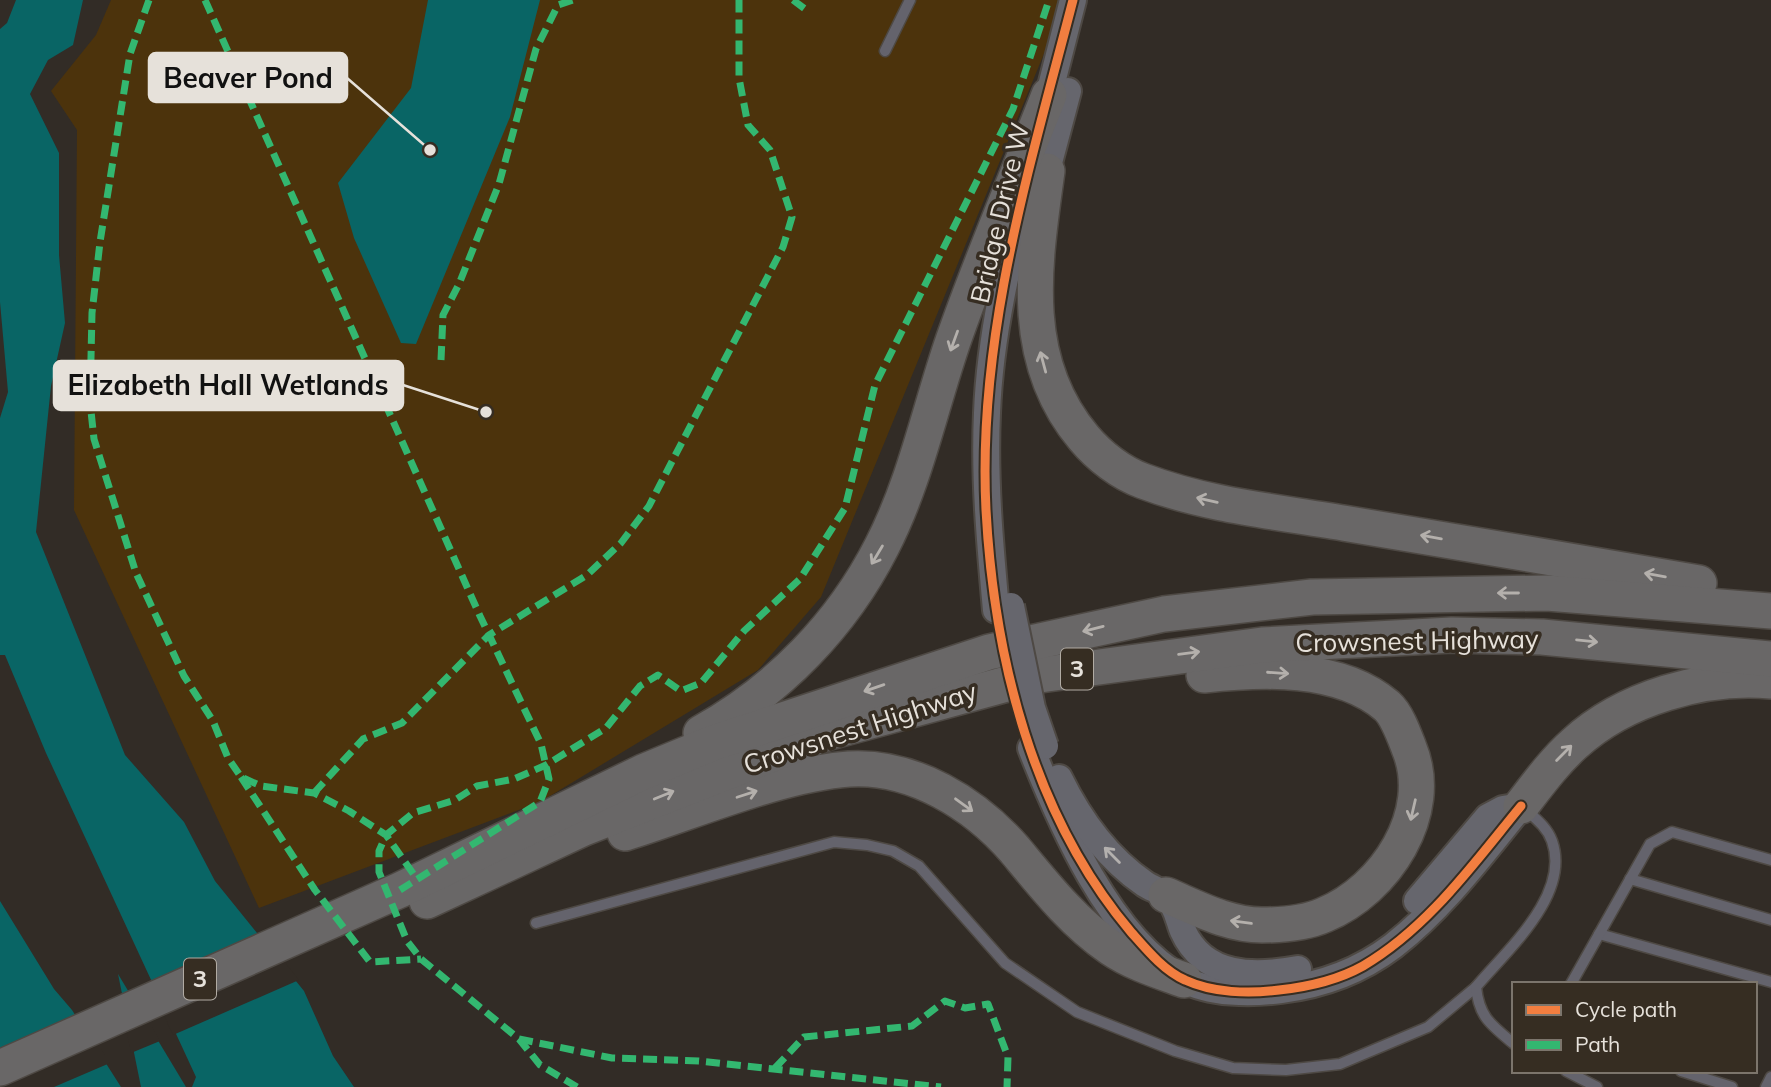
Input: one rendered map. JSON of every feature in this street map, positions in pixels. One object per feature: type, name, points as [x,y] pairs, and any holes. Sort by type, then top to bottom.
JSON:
[{"type":"highway","points":[[411,897],[716,724],[760,695],[835,622],[882,546],[902,497],[954,340],[1049,95]]},
{"type":"highway","points":[[1047,171],[1034,264],[1033,306],[1038,343],[1047,376],[1061,405],[1083,438],[1108,462],[1140,481],[1230,505],[1771,595]]},
{"type":"highway","name":"Crowsnest Highway","points":[[12,1087],[411,897],[643,772],[713,743],[989,652],[1164,614],[1312,597],[1447,593],[1584,595],[1771,611]]},
{"type":"highway","name":"Crowsnest Highway","points":[[411,897],[472,882],[584,828],[826,733],[1040,675],[1262,645],[1452,635],[1542,637],[1771,659]]},
{"type":"highway","points":[[777,751],[998,698],[1247,670],[1328,677],[1367,692],[1389,707],[1414,759],[1418,789],[1412,818],[1399,851],[1351,900],[1324,915],[1260,925],[1226,920],[1166,895]]},
{"type":"highway","points":[[1521,806],[1553,764],[1575,742],[1628,709],[1685,688],[1723,682],[1771,681]]},
{"type":"highway","points":[[472,882],[774,785],[850,769],[888,772],[924,783],[957,799],[1006,840],[1055,897],[1112,949],[1184,980]]},
{"type":"highway","name":"3","points":[[0,1068],[411,897]]},
{"type":"street","name":"Bridge Drive W","points":[[1004,608],[986,510],[987,410],[991,371],[1009,257],[1073,0]]},
{"type":"street","name":"Bridge Drive W","points":[[1092,0],[1015,304],[1001,419],[1000,486],[1008,674],[1038,747],[1055,810],[1094,882],[1143,946],[1184,980],[1233,992],[1268,992],[1300,988],[1360,968],[1392,947],[1427,916],[1521,806]]},
{"type":"street","name":"Bridge Drive W","points":[[1038,747],[1093,835],[1146,885],[1166,895]]},
{"type":"street","points":[[1166,895],[1190,945],[1205,961],[1215,966],[1226,971],[1272,974],[1315,966],[1349,953],[1382,932],[1438,878],[1488,817],[1503,808],[1521,806]]},
{"type":"lane","points":[[885,51],[910,0]]},
{"type":"lane","points":[[536,923],[834,842],[867,845],[893,851],[919,866],[1005,963],[1077,1013],[1175,1051],[1233,1068],[1286,1070],[1340,1064],[1429,1027],[1476,987],[1539,909],[1553,882],[1556,861],[1552,840],[1543,825],[1521,806]]},
{"type":"lane","points":[[1572,982],[1650,844],[1672,832],[1771,860]]},
{"type":"lane","points":[[1630,879],[1771,920]]},
{"type":"lane","points":[[1599,934],[1771,982]]},
{"type":"lane","points":[[1476,987],[1478,1008],[1493,1027],[1512,1042]]},
{"type":"lane","points":[[1570,1073],[1597,1087]]},
{"type":"lane","points":[[1687,1073],[1732,1087]]},
{"type":"lane","points":[[1766,1087],[1771,1077]]},
{"type":"shaded area","points":[[111,0],[1066,0],[821,597],[758,670],[540,802],[259,908],[74,510],[77,130],[51,91],[96,35]]},
{"type":"water","points":[[16,0],[83,0],[73,45],[48,60],[30,94],[59,153],[59,255],[65,323],[51,386],[36,532],[125,755],[184,822],[215,881],[304,991],[333,1056],[354,1087],[192,1087],[196,1077],[46,753],[5,655],[0,655],[0,418],[8,392],[0,302],[0,29],[7,23]]},
{"type":"water","points":[[428,0],[540,0],[510,117],[416,344],[401,343],[354,238],[338,183],[411,88]]},
{"type":"water","points":[[0,901],[54,989],[72,1010],[121,1087],[28,1087],[0,1053]]},
{"type":"water","points":[[118,974],[186,1087],[141,1087]]},
{"type":"pier","points":[[264,936],[299,980],[173,1035],[151,987]]},
{"type":"pier","points":[[134,995],[160,1041],[131,1053],[120,1001]]},
{"type":"pier","points":[[82,1019],[110,1063],[54,1087],[23,1087],[0,1059]]},
{"type":"marked path","points":[[149,0],[130,54],[100,242],[92,313],[90,402],[94,439],[136,573],[184,676],[213,721],[228,758],[241,777],[261,786],[314,793],[349,811],[386,835],[417,879]]},
{"type":"marked path","points":[[205,0],[480,616],[541,744],[549,779],[540,802],[400,890]]},
{"type":"marked path","points":[[441,360],[443,315],[459,284],[499,184],[536,49],[558,5],[573,0]]},
{"type":"marked path","points":[[314,793],[363,739],[402,723],[489,635],[587,575],[621,543],[649,506],[783,247],[792,217],[770,150],[748,125],[739,78],[739,0]]},
{"type":"marked path","points":[[793,0],[809,12]]},
{"type":"marked path","points":[[577,1087],[540,1065],[519,1039],[421,959],[407,941],[379,872],[379,851],[386,835],[413,813],[455,800],[477,786],[514,779],[546,765],[606,728],[640,686],[658,675],[681,691],[701,683],[744,631],[800,579],[845,508],[875,385],[1013,109],[1049,0]]},
{"type":"marked path","points":[[241,777],[315,890],[370,962],[421,959]]},
{"type":"marked path","points":[[775,1068],[804,1037],[912,1026],[945,1001],[965,1008],[988,1004],[1008,1057],[1007,1087]]},
{"type":"marked path","points":[[519,1039],[612,1058],[699,1061],[941,1087]]},
{"type":"cycle path","points":[[1073,0],[1010,252],[998,316],[985,445],[986,510],[998,622],[1025,733],[1044,787],[1068,838],[1097,887],[1131,932],[1170,971],[1207,988],[1243,992],[1267,991],[1333,979],[1363,966],[1387,951],[1449,893],[1521,806]]},
{"type":"place","name":"Beaver Pond","points":[[430,150]]},
{"type":"place","name":"Elizabeth Hall Wetlands","points":[[486,412]]}]
